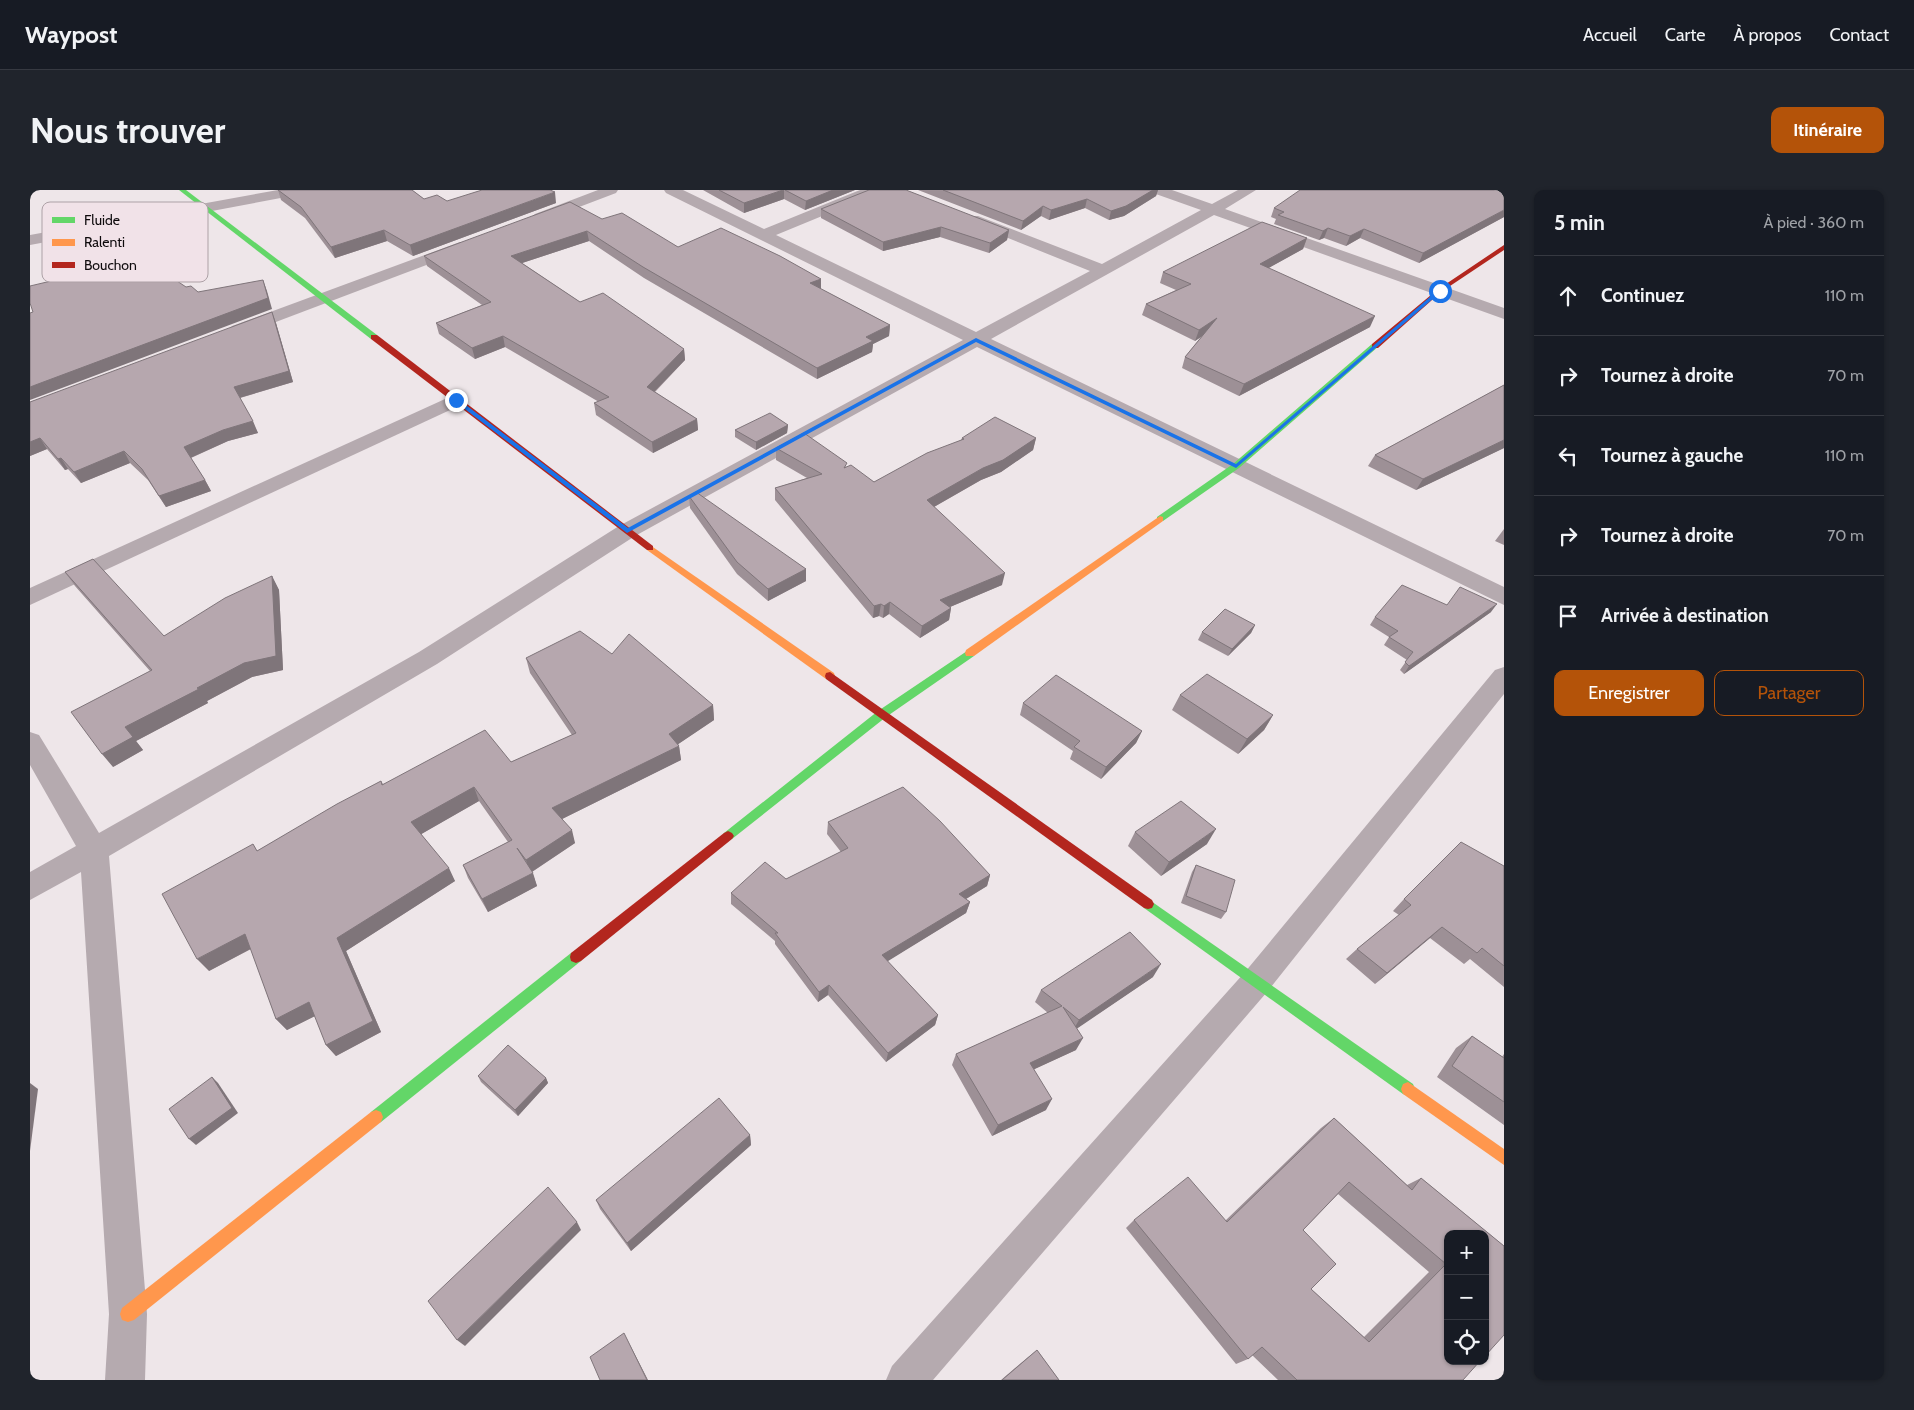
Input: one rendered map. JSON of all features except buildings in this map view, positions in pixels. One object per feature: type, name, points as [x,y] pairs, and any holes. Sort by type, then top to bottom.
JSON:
[{"type":"street","points":[[182,190],[197,202]]},
{"type":"street","points":[[208,207],[302,190]]},
{"type":"street","points":[[527,221],[611,190]]},
{"type":"street","points":[[671,190],[1504,596]]},
{"type":"street","points":[[763,235],[874,190]]},
{"type":"street","points":[[1158,190],[1504,314]]},
{"type":"street","points":[[30,887],[428,658],[627,531],[1250,190]]},
{"type":"street","points":[[208,210],[627,531],[1504,1158]]},
{"type":"street","points":[[955,212],[1103,270]]},
{"type":"street","points":[[222,336],[472,242]]},
{"type":"street","points":[[128,1314],[882,714],[1236,466],[1440,291],[1504,247]]},
{"type":"street","points":[[30,597],[456,400]]},
{"type":"street","points":[[906,1380],[1256,982],[1504,676]]},
{"type":"street","points":[[30,742],[94,850],[128,1314],[126,1380]]},
{"type":"traffic: fast","points":[[182,190],[198,202]]},
{"type":"traffic: fast","points":[[208,210],[374,337]]},
{"type":"traffic: fast","points":[[1160,519],[1236,466],[1375,346]]},
{"type":"traffic: fast","points":[[728,836],[882,714],[970,653]]},
{"type":"traffic: fast","points":[[1148,904],[1408,1089]]},
{"type":"traffic: fast","points":[[376,1117],[576,957]]},
{"type":"traffic: slow","points":[[970,653],[1160,519]]},
{"type":"traffic: slow","points":[[650,548],[830,676]]},
{"type":"traffic: slow","points":[[1408,1089],[1504,1158]]},
{"type":"traffic: slow","points":[[128,1314],[376,1117]]},
{"type":"traffic: jam","points":[[1375,346],[1439,291],[1504,247]]},
{"type":"traffic: jam","points":[[374,337],[650,548]]},
{"type":"traffic: jam","points":[[830,676],[1148,904]]},
{"type":"traffic: jam","points":[[576,957],[728,836]]},
{"type":"route","points":[[456,400],[627,531],[976,340],[1236,466],[1440,291]]}]
